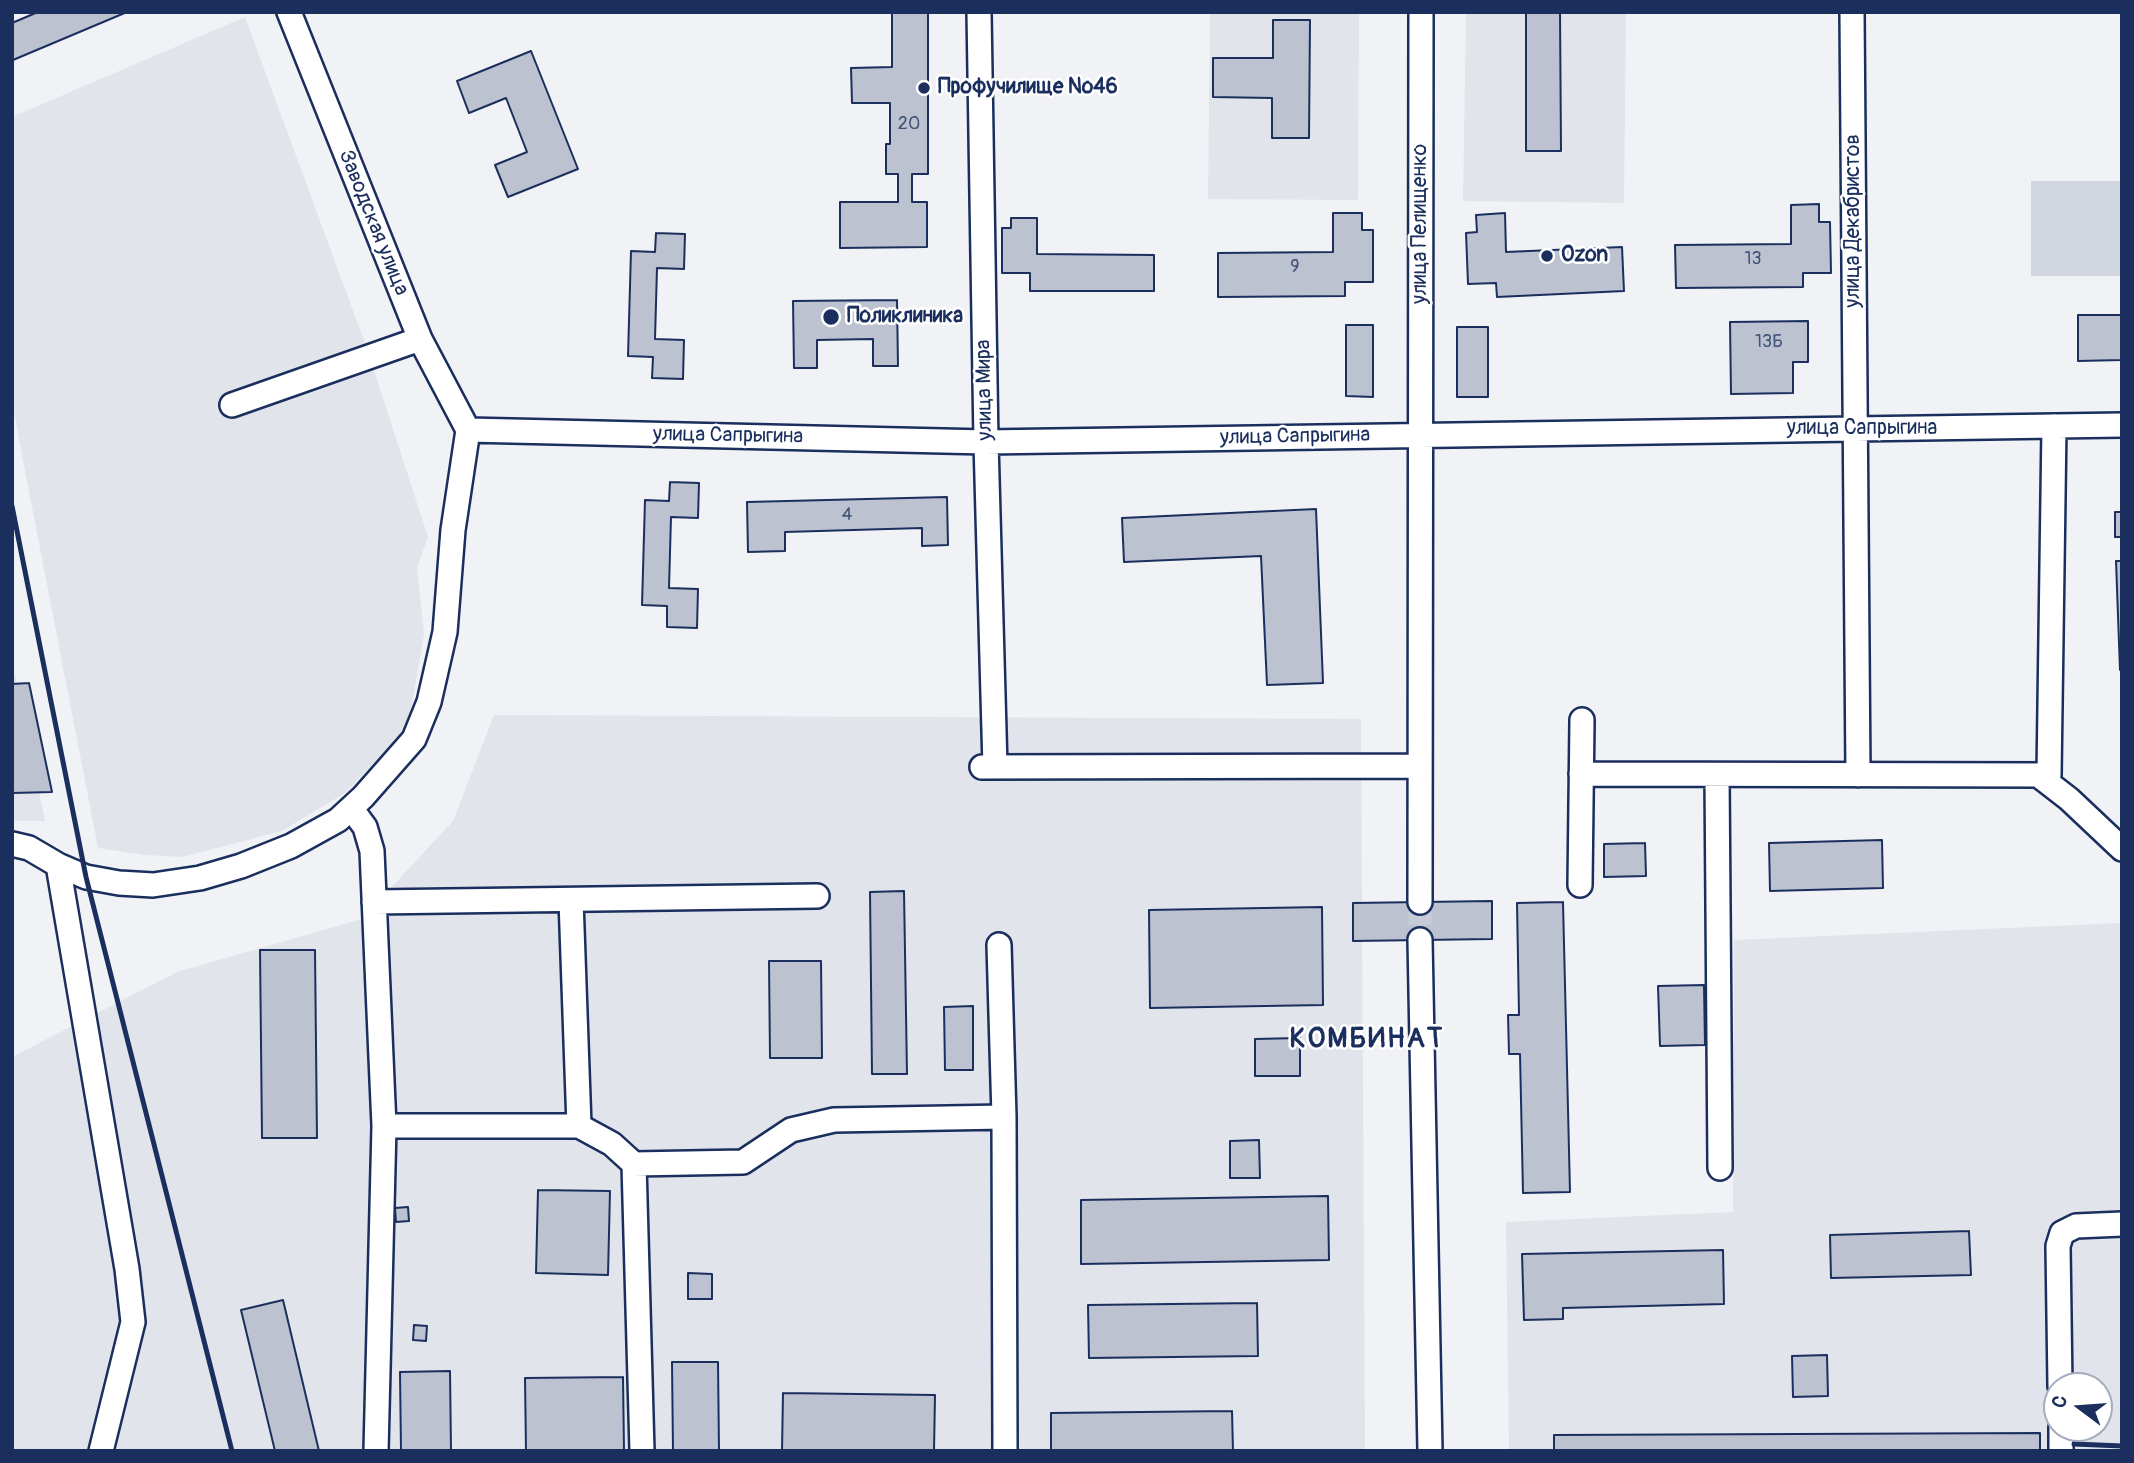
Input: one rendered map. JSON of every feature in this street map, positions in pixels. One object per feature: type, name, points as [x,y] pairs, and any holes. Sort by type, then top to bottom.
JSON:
[{"type":"street","name":"Заводская улица","points":[[289,12],[420,339],[468,430]]},
{"type":"street","name":"улица Мира","points":[[979,12],[989,767],[1420,765]]},
{"type":"street","name":"улица Пелищенко","points":[[1420,902],[1421,12]]},
{"type":"street","name":"улица Декабристов","points":[[1852,12],[1858,775]]},
{"type":"street","points":[[232,405],[420,339]]},
{"type":"street","name":"улица Сапрыгина","points":[[468,430],[986,442],[2122,425]]},
{"type":"street","points":[[2043,775],[2054,426]]},
{"type":"street","points":[[12,844],[29,848],[86,877],[153,886],[200,878],[241,866],[291,846],[338,820],[414,739],[429,702],[445,632],[453,530],[468,430]]},
{"type":"street","points":[[1580,885],[1582,720]]},
{"type":"street","points":[[1581,774],[2043,775],[2122,849]]},
{"type":"street","points":[[1717,775],[1720,1168]]},
{"type":"street","points":[[351,808],[365,827],[372,851],[384,1126],[376,1451]]},
{"type":"street","points":[[58,865],[127,1269],[133,1322],[101,1451]]},
{"type":"street","points":[[374,902],[817,896]]},
{"type":"street","points":[[571,900],[579,1126]]},
{"type":"street","points":[[1420,940],[1430,1451]]},
{"type":"street","points":[[999,944],[1004,1117],[1005,1451]]},
{"type":"street","points":[[384,1126],[579,1126],[612,1144],[634,1164],[743,1162],[791,1129],[834,1120],[1004,1117]]},
{"type":"street","points":[[634,1164],[642,1451]]},
{"type":"street","points":[[2060,1372],[2058,1247],[2062,1233],[2076,1226],[2122,1224]]},
{"type":"shaded area","points":[[1210,12],[1359,12],[1358,200],[1208,199]]},
{"type":"shaded area","points":[[1466,12],[1626,12],[1624,203],[1463,201]]},
{"type":"shaded area","points":[[245,17],[366,346],[428,537],[417,567],[424,634],[408,727],[345,793],[282,831],[182,857],[145,855],[98,848],[19,440],[12,400],[12,117]]},
{"type":"shaded area","points":[[2031,181],[2122,181],[2122,276],[2031,276]]},
{"type":"shaded area","points":[[12,660],[45,821],[12,821]]},
{"type":"shaded area","points":[[494,715],[1361,719],[1365,1451],[12,1451],[12,1057],[177,972],[362,919],[453,821]]},
{"type":"shaded area","points":[[2122,923],[2122,1451],[1509,1451],[1506,1222],[1733,1212],[1734,940]]},
{"type":"building","points":[[38,12],[127,12],[13,60],[12,23]]},
{"type":"building","points":[[892,12],[928,12],[928,174],[912,174],[912,202],[927,202],[927,247],[840,248],[840,202],[898,202],[898,174],[886,174],[886,144],[890,144],[890,103],[852,103],[851,68],[892,67]]},
{"type":"building","points":[[1526,12],[1560,12],[1561,151],[1526,151]]},
{"type":"building","points":[[1273,20],[1310,20],[1309,138],[1272,138],[1272,98],[1213,97],[1213,58],[1273,58]]},
{"type":"building","points":[[531,51],[578,169],[508,197],[495,165],[527,152],[506,98],[469,113],[457,81]]},
{"type":"building","points":[[1819,204],[1819,222],[1830,222],[1831,273],[1803,273],[1803,287],[1676,288],[1675,245],[1791,244],[1791,205]]},
{"type":"building","points":[[1333,213],[1362,213],[1362,230],[1373,230],[1373,282],[1345,282],[1345,296],[1218,297],[1218,253],[1333,252]]},
{"type":"building","points":[[1505,213],[1506,252],[1622,247],[1624,291],[1497,297],[1496,283],[1468,284],[1466,233],[1477,232],[1476,215]]},
{"type":"building","points":[[1011,218],[1037,218],[1037,254],[1154,255],[1154,291],[1030,291],[1030,273],[1002,273],[1002,228],[1011,228]]},
{"type":"building","points":[[656,233],[685,234],[684,269],[657,268],[655,339],[684,340],[683,379],[652,378],[653,357],[628,356],[631,251],[655,252]]},
{"type":"building","points":[[897,300],[898,366],[873,366],[873,339],[817,340],[817,368],[794,368],[793,301]]},
{"type":"building","points":[[2078,315],[2122,315],[2122,360],[2078,361]]},
{"type":"building","points":[[1808,321],[1808,362],[1793,362],[1793,393],[1731,394],[1730,322]]},
{"type":"building","points":[[1346,325],[1373,325],[1373,397],[1346,396]]},
{"type":"building","points":[[1457,327],[1488,327],[1488,397],[1457,397]]},
{"type":"building","points":[[670,482],[699,483],[698,518],[671,517],[669,588],[698,589],[697,628],[667,627],[667,606],[642,605],[645,500],[669,501]]},
{"type":"building","points":[[947,497],[948,545],[922,546],[922,528],[785,532],[785,551],[748,552],[747,502]]},
{"type":"building","points":[[1316,509],[1323,683],[1267,685],[1261,556],[1124,562],[1122,518]]},
{"type":"building","points":[[2115,512],[2122,512],[2122,537],[2115,537]]},
{"type":"building","points":[[2116,561],[2122,561],[2122,670],[2120,670]]},
{"type":"building","points":[[29,683],[52,792],[12,793],[12,684]]},
{"type":"building","points":[[1882,840],[1883,888],[1770,891],[1769,843]]},
{"type":"building","points":[[1645,843],[1646,876],[1604,877],[1604,844]]},
{"type":"building","points":[[904,891],[907,1074],[872,1074],[870,892]]},
{"type":"building","points":[[1492,901],[1492,939],[1353,941],[1353,903]]},
{"type":"building","points":[[1563,902],[1570,1192],[1523,1193],[1520,1054],[1509,1054],[1508,1015],[1519,1015],[1517,903]]},
{"type":"building","points":[[1322,907],[1323,1005],[1150,1008],[1149,910]]},
{"type":"building","points":[[260,950],[315,950],[317,1138],[262,1138]]},
{"type":"building","points":[[769,961],[821,961],[822,1058],[770,1058]]},
{"type":"building","points":[[1704,985],[1705,1045],[1660,1046],[1658,986]]},
{"type":"building","points":[[973,1006],[973,1070],[945,1070],[944,1007]]},
{"type":"building","points":[[1300,1038],[1300,1076],[1255,1076],[1255,1039]]},
{"type":"building","points":[[1259,1140],[1260,1178],[1230,1178],[1230,1141]]},
{"type":"building","points":[[538,1190],[610,1191],[608,1275],[536,1273]]},
{"type":"building","points":[[1328,1196],[1329,1260],[1081,1264],[1081,1200]]},
{"type":"building","points":[[408,1207],[409,1221],[396,1222],[395,1208]]},
{"type":"building","points":[[1969,1231],[1971,1275],[1831,1278],[1830,1235]]},
{"type":"building","points":[[1723,1250],[1724,1304],[1563,1308],[1563,1319],[1524,1320],[1522,1254]]},
{"type":"building","points":[[688,1273],[712,1274],[712,1299],[688,1299]]},
{"type":"building","points":[[283,1300],[319,1451],[275,1451],[241,1310]]},
{"type":"building","points":[[1257,1303],[1258,1356],[1089,1358],[1088,1305]]},
{"type":"building","points":[[414,1325],[427,1326],[426,1341],[413,1340]]},
{"type":"building","points":[[1827,1355],[1828,1396],[1793,1397],[1792,1356]]},
{"type":"building","points":[[672,1362],[718,1362],[719,1451],[673,1451]]},
{"type":"building","points":[[450,1371],[451,1451],[401,1451],[400,1372]]},
{"type":"building","points":[[623,1377],[624,1451],[526,1451],[525,1378]]},
{"type":"building","points":[[783,1393],[935,1395],[934,1451],[782,1451]]},
{"type":"building","points":[[1232,1411],[1233,1451],[1051,1451],[1051,1413]]},
{"type":"building","points":[[2040,1433],[2040,1451],[1554,1451],[1554,1435]]},
{"type":"tunnel","points":[[1420,902],[1420,940]]},
{"type":"railway","points":[[12,506],[86,877],[232,1451]]},
{"type":"railway","points":[[2074,1444],[2122,1446]]},
{"type":"place","name":"Профучилище №46","points":[[924,88]]},
{"type":"place","name":"Ozon","points":[[1547,256]]},
{"type":"place","name":"Поликлиника","points":[[831,317]]},
{"type":"district","name":"КОМБИНАТ","points":[[1367,1040]]}]
